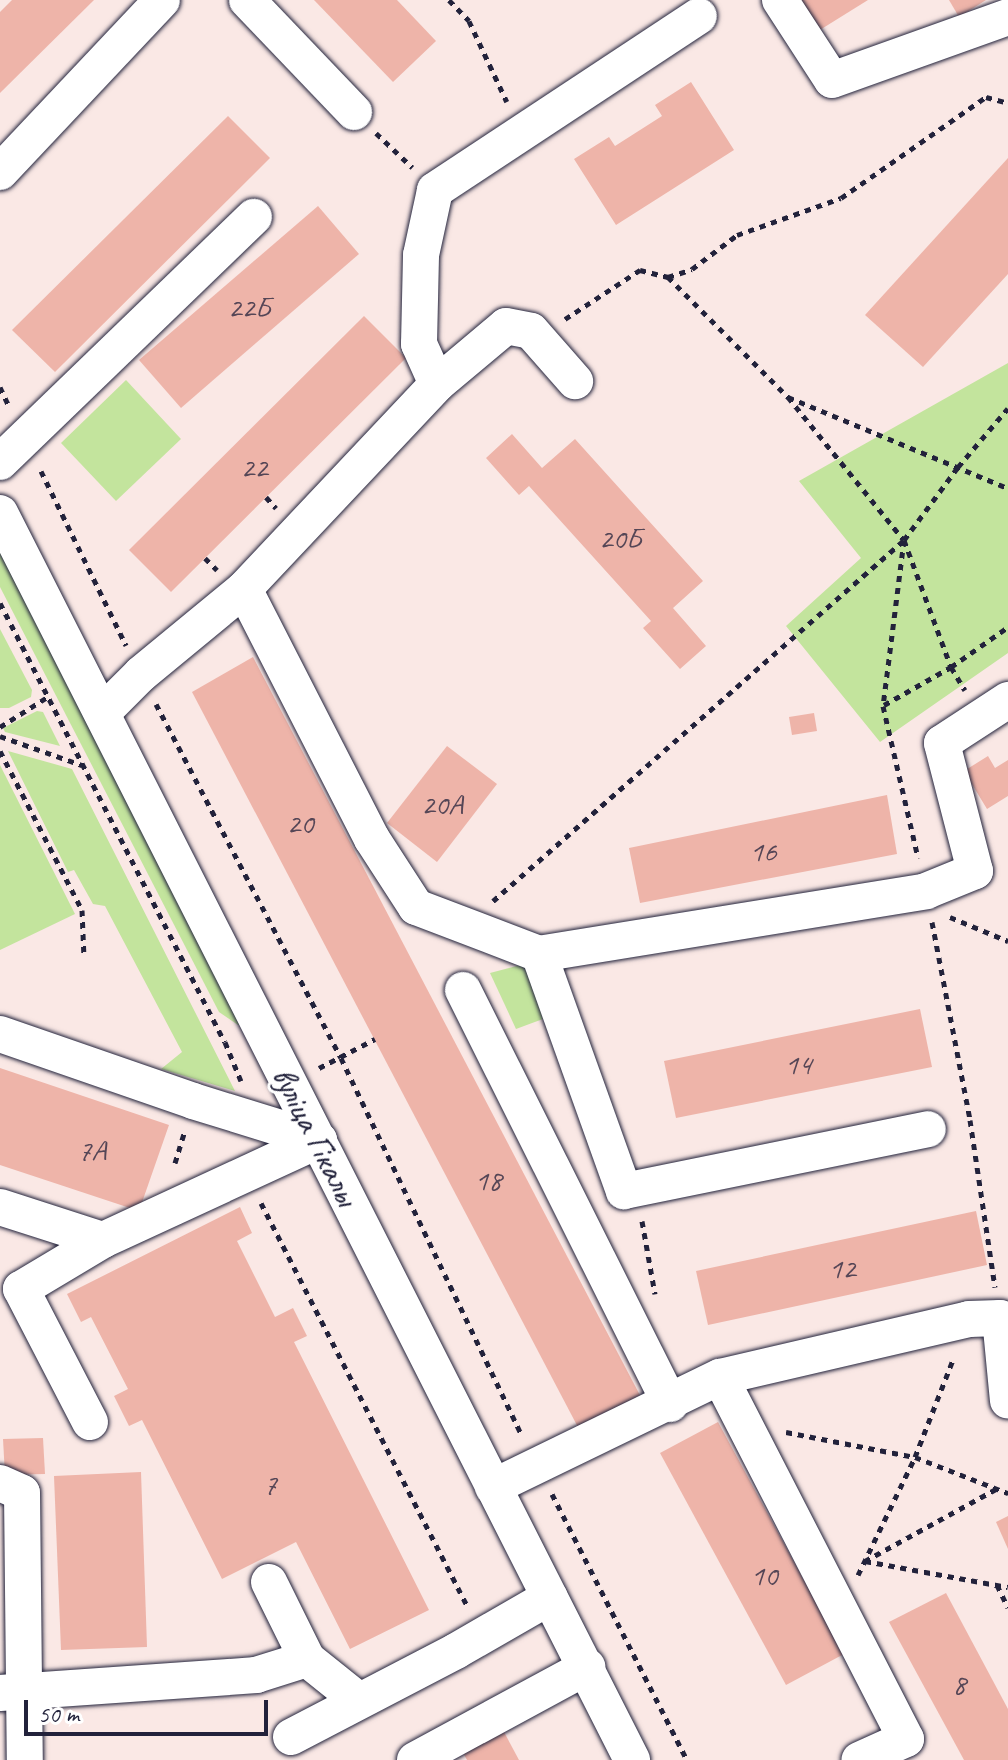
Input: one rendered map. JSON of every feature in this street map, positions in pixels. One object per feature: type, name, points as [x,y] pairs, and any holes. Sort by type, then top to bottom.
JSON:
[{"type":"street","points":[[0,172],[162,0]]},
{"type":"street","points":[[247,0],[354,112]]},
{"type":"street","points":[[780,0],[832,80],[1008,17]]},
{"type":"street","points":[[437,384],[419,344],[421,255],[435,190],[699,16]]},
{"type":"street","points":[[13,451],[254,217]]},
{"type":"street","points":[[102,713],[141,674],[244,589],[437,384],[506,326],[531,331],[575,381]]},
{"type":"street","name":"вуліца Гікалы","points":[[0,513],[632,1760]]},
{"type":"street","points":[[244,589],[372,839],[416,907],[539,954],[927,899],[975,871],[942,743],[1008,700]]},
{"type":"street","points":[[539,954],[624,1191],[928,1129]]},
{"type":"street","points":[[463,990],[670,1404]]},
{"type":"street","points":[[0,1034],[319,1140]]},
{"type":"street","points":[[90,1422],[21,1289],[103,1240],[319,1140]]},
{"type":"street","points":[[0,1207],[103,1240]]},
{"type":"street","points":[[493,1487],[536,1464],[670,1404],[720,1377],[984,1318],[1008,1401]]},
{"type":"street","points":[[720,1377],[906,1739],[859,1760]]},
{"type":"street","points":[[0,1483],[22,1493],[12,1693],[25,1760]]},
{"type":"street","points":[[269,1582],[307,1659],[357,1699]]},
{"type":"street","points":[[291,1737],[550,1597]]},
{"type":"street","points":[[12,1693],[256,1675],[307,1659]]},
{"type":"street","points":[[415,1760],[587,1667]]},
{"type":"path","points":[[449,0],[469,21],[501,89]]},
{"type":"path","points":[[668,277],[692,269],[737,235],[841,198],[986,97],[1008,103]]},
{"type":"path","points":[[354,112],[435,190]]},
{"type":"path","points":[[531,331],[549,329],[640,270],[668,277],[788,397],[904,540],[951,667],[967,693]]},
{"type":"path","points":[[0,387],[13,451],[141,674],[341,1058],[536,1464],[687,1760]]},
{"type":"path","points":[[788,397],[1008,488]]},
{"type":"path","points":[[460,925],[517,884],[904,540],[958,467],[1008,408]]},
{"type":"path","points":[[266,497],[277,510]]},
{"type":"path","points":[[840,1612],[984,1318],[973,1139],[927,899],[883,706],[904,540]]},
{"type":"path","points":[[0,603],[225,1042],[246,1091],[247,1118]]},
{"type":"path","points":[[883,706],[951,667],[1008,627]]},
{"type":"path","points":[[0,727],[49,696]]},
{"type":"path","points":[[0,736],[83,766]]},
{"type":"path","points":[[0,751],[82,910],[84,957]]},
{"type":"path","points":[[927,899],[1008,941]]},
{"type":"path","points":[[290,1083],[375,1039]]},
{"type":"path","points":[[247,1175],[469,1607],[488,1632]]},
{"type":"path","points":[[744,1424],[915,1457],[1008,1493]]},
{"type":"path","points":[[865,1561],[996,1489]]},
{"type":"path","points":[[865,1561],[1008,1587]]},
{"type":"path","points":[[997,1585],[1008,1608]]},
{"type":"green space","points":[[1008,363],[1008,653],[880,742],[786,626],[861,558],[799,481]]},
{"type":"green space","points":[[126,380],[181,439],[116,501],[61,443]]},
{"type":"green space","points":[[0,550],[244,1022],[238,1025],[219,1012],[0,587]]},
{"type":"green space","points":[[0,629],[32,690],[31,697],[9,708],[0,708]]},
{"type":"green space","points":[[37,711],[43,712],[60,746],[5,732],[3,728]]},
{"type":"green space","points":[[8,751],[72,769],[235,1091],[161,1069],[182,1052],[105,906],[93,904],[74,870],[68,872]]},
{"type":"green space","points":[[0,765],[75,914],[0,950]]},
{"type":"green space","points":[[528,963],[551,1016],[516,1029],[490,973]]},
{"type":"building","points":[[12,0],[94,0],[0,93],[0,12]]},
{"type":"building","points":[[314,0],[397,0],[436,41],[393,82]]},
{"type":"building","points":[[794,0],[868,0],[815,33]]},
{"type":"building","points":[[949,0],[986,0],[959,17]]},
{"type":"building","points":[[691,82],[734,150],[616,225],[574,159],[609,137],[615,146],[662,116],[655,105]]},
{"type":"building","points":[[228,116],[270,158],[55,372],[12,330]]},
{"type":"building","points":[[1008,158],[1008,274],[923,367],[865,315]]},
{"type":"building","points":[[318,206],[359,254],[181,408],[139,360]]},
{"type":"building","points":[[364,316],[406,358],[171,592],[129,550]]},
{"type":"building","points":[[512,434],[542,468],[575,439],[703,581],[673,608],[706,646],[680,669],[643,628],[651,621],[529,486],[519,495],[486,458]]},
{"type":"building","points":[[253,657],[643,1401],[581,1433],[192,692]]},
{"type":"building","points":[[814,713],[817,731],[792,735],[789,717]]},
{"type":"building","points":[[447,746],[497,784],[437,862],[387,823]]},
{"type":"building","points":[[988,756],[995,768],[1008,760],[1008,796],[987,809],[964,771]]},
{"type":"building","points":[[887,795],[897,854],[640,903],[629,848]]},
{"type":"building","points":[[920,1009],[932,1067],[676,1118],[664,1061]]},
{"type":"building","points":[[0,1068],[169,1125],[139,1211],[0,1165]]},
{"type":"building","points":[[240,1207],[252,1233],[237,1241],[275,1317],[293,1308],[307,1336],[294,1342],[429,1610],[350,1649],[296,1542],[222,1579],[142,1420],[129,1426],[114,1396],[128,1389],[91,1317],[81,1322],[67,1294]]},
{"type":"building","points":[[976,1211],[987,1265],[708,1325],[696,1271]]},
{"type":"building","points":[[718,1422],[844,1654],[786,1685],[660,1453]]},
{"type":"building","points":[[43,1438],[45,1474],[5,1475],[3,1439]]},
{"type":"building","points":[[141,1472],[147,1647],[61,1650],[54,1476]]},
{"type":"building","points":[[1008,1516],[1008,1549],[996,1522]]},
{"type":"building","points":[[946,1593],[1008,1709],[1008,1760],[964,1760],[889,1622]]},
{"type":"building","points":[[503,1730],[519,1760],[467,1760],[462,1751]]}]
